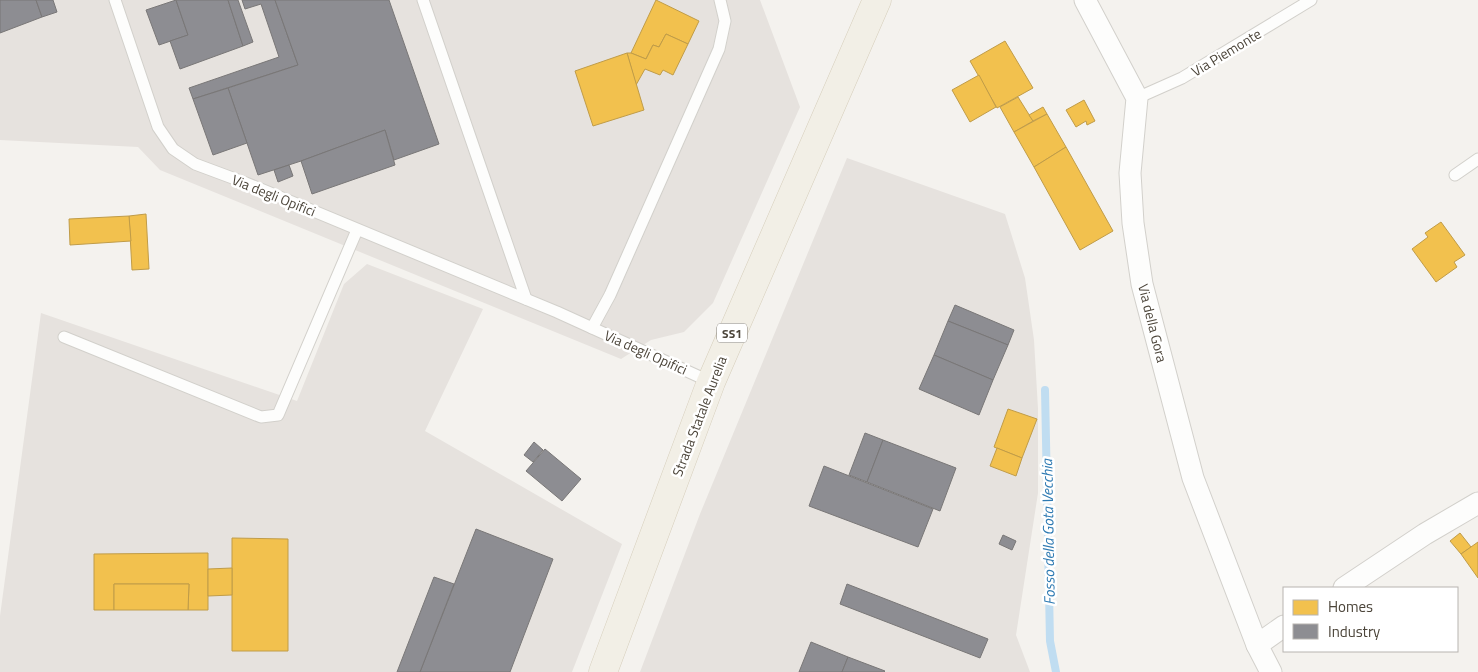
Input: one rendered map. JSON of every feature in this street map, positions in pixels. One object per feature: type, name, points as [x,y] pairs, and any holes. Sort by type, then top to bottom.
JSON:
[{"type":"main road","name":"Strada Statale Aurelia","points":[[603,672],[711,382],[877,0]]},
{"type":"street","points":[[1085,0],[1137,98]]},
{"type":"street","name":"Via della Gora","points":[[1137,98],[1130,173],[1133,223],[1142,284],[1193,478],[1257,645],[1271,672]]},
{"type":"street","points":[[1346,587],[1425,534],[1478,502]]},
{"type":"street","points":[[1257,645],[1283,627]]},
{"type":"lane","name":"Via degli Opifici","points":[[115,0],[158,127],[173,149],[195,164],[246,183],[526,299],[711,382]]},
{"type":"lane","points":[[423,0],[526,299]]},
{"type":"lane","points":[[592,328],[610,295],[719,49],[725,21],[720,0]]},
{"type":"lane","name":"Via Piemonte","points":[[1137,98],[1182,78],[1311,0]]},
{"type":"lane","points":[[1455,175],[1478,159]]},
{"type":"lane","points":[[64,336],[261,417],[278,415],[357,230]]},
{"type":"shaded area","points":[[0,0],[760,0],[800,107],[713,303],[684,332],[651,340],[621,359],[160,170],[138,147],[0,140]]},
{"type":"shaded area","points":[[847,158],[1005,214],[1025,278],[1034,340],[1038,409],[1038,493],[1016,635],[1030,672],[640,672],[700,514]]},
{"type":"shaded area","points":[[367,264],[483,309],[425,431],[622,544],[572,672],[0,672],[0,616],[41,313],[297,401],[344,284]]},
{"type":"building: Homes","points":[[656,0],[699,21],[688,44],[666,34],[659,47],[653,45],[646,59],[631,53]]},
{"type":"building: Homes","points":[[666,34],[688,44],[673,75],[663,70],[660,75],[645,69],[636,85],[627,53],[646,59],[653,45],[659,47]]},
{"type":"building: Homes","points":[[1005,41],[1033,88],[997,108],[970,61]]},
{"type":"building: Homes","points":[[627,53],[644,110],[593,126],[575,71]]},
{"type":"building: Homes","points":[[979,75],[996,107],[970,122],[952,90]]},
{"type":"building: Homes","points":[[1018,97],[1033,121],[1014,132],[1000,107]]},
{"type":"building: Homes","points":[[1084,100],[1095,121],[1087,125],[1086,121],[1076,127],[1066,110]]},
{"type":"building: Homes","points":[[1043,107],[1047,114],[1033,121],[1029,115]]},
{"type":"building: Homes","points":[[1047,114],[1066,147],[1034,167],[1014,132]]},
{"type":"building: Homes","points":[[1066,147],[1113,231],[1080,250],[1034,167]]},
{"type":"building: Homes","points":[[146,214],[149,269],[132,270],[129,216]]},
{"type":"building: Homes","points":[[129,216],[131,241],[70,245],[69,219]]},
{"type":"building: Homes","points":[[1441,222],[1465,255],[1454,262],[1457,267],[1436,282],[1412,249],[1428,237],[1425,233]]},
{"type":"building: Homes","points":[[1008,409],[1037,419],[1022,458],[994,447]]},
{"type":"building: Homes","points":[[997,448],[1022,458],[1016,476],[990,466]]},
{"type":"building: Homes","points":[[1460,533],[1471,547],[1461,554],[1450,541]]},
{"type":"building: Homes","points":[[232,538],[288,539],[288,651],[232,651]]},
{"type":"building: Homes","points":[[1478,542],[1478,578],[1461,554]]},
{"type":"building: Homes","points":[[208,553],[208,610],[188,610],[189,584],[114,584],[114,610],[94,610],[94,554]]},
{"type":"building: Homes","points":[[232,568],[232,595],[208,596],[208,569]]},
{"type":"building: Homes","points":[[114,584],[189,584],[188,610],[114,610]]},
{"type":"building: Industry","points":[[0,0],[36,0],[42,17],[0,33]]},
{"type":"building: Industry","points":[[36,0],[53,0],[57,12],[42,17]]},
{"type":"building: Industry","points":[[176,0],[188,35],[159,45],[146,10]]},
{"type":"building: Industry","points":[[176,0],[228,0],[243,46],[180,69],[170,41],[188,35]]},
{"type":"building: Industry","points":[[228,0],[238,0],[253,42],[243,46]]},
{"type":"building: Industry","points":[[242,0],[275,0],[298,65],[193,99],[189,88],[279,57],[261,4],[245,9]]},
{"type":"building: Industry","points":[[275,0],[389,0],[439,144],[394,160],[385,130],[258,175],[228,88],[298,65]]},
{"type":"building: Industry","points":[[228,88],[247,143],[213,155],[193,99]]},
{"type":"building: Industry","points":[[385,130],[395,165],[312,194],[301,161]]},
{"type":"building: Industry","points":[[289,165],[293,176],[278,182],[274,170]]},
{"type":"building: Industry","points":[[955,305],[1014,330],[1008,345],[948,321]]},
{"type":"building: Industry","points":[[948,321],[1008,345],[993,380],[934,355]]},
{"type":"building: Industry","points":[[934,355],[993,380],[979,415],[919,389]]},
{"type":"building: Industry","points":[[865,433],[883,440],[867,482],[849,475]]},
{"type":"building: Industry","points":[[883,440],[956,468],[940,511],[867,482]]},
{"type":"building: Industry","points":[[534,442],[543,450],[533,462],[524,455]]},
{"type":"building: Industry","points":[[545,449],[581,479],[562,501],[526,471]]},
{"type":"building: Industry","points":[[824,466],[933,509],[918,547],[809,506]]},
{"type":"building: Industry","points":[[476,529],[553,559],[510,672],[420,672]]},
{"type":"building: Industry","points":[[1003,535],[1016,541],[1012,550],[999,544]]},
{"type":"building: Industry","points":[[434,577],[454,584],[420,672],[397,672]]},
{"type":"building: Industry","points":[[847,584],[988,639],[980,658],[840,604]]},
{"type":"building: Industry","points":[[811,642],[848,657],[842,672],[799,672]]},
{"type":"building: Industry","points":[[848,657],[885,671],[842,672]]},
{"type":"waterway","name":"Fosso della Gota Vecchia","points":[[1045,390],[1050,641],[1056,672]]}]
